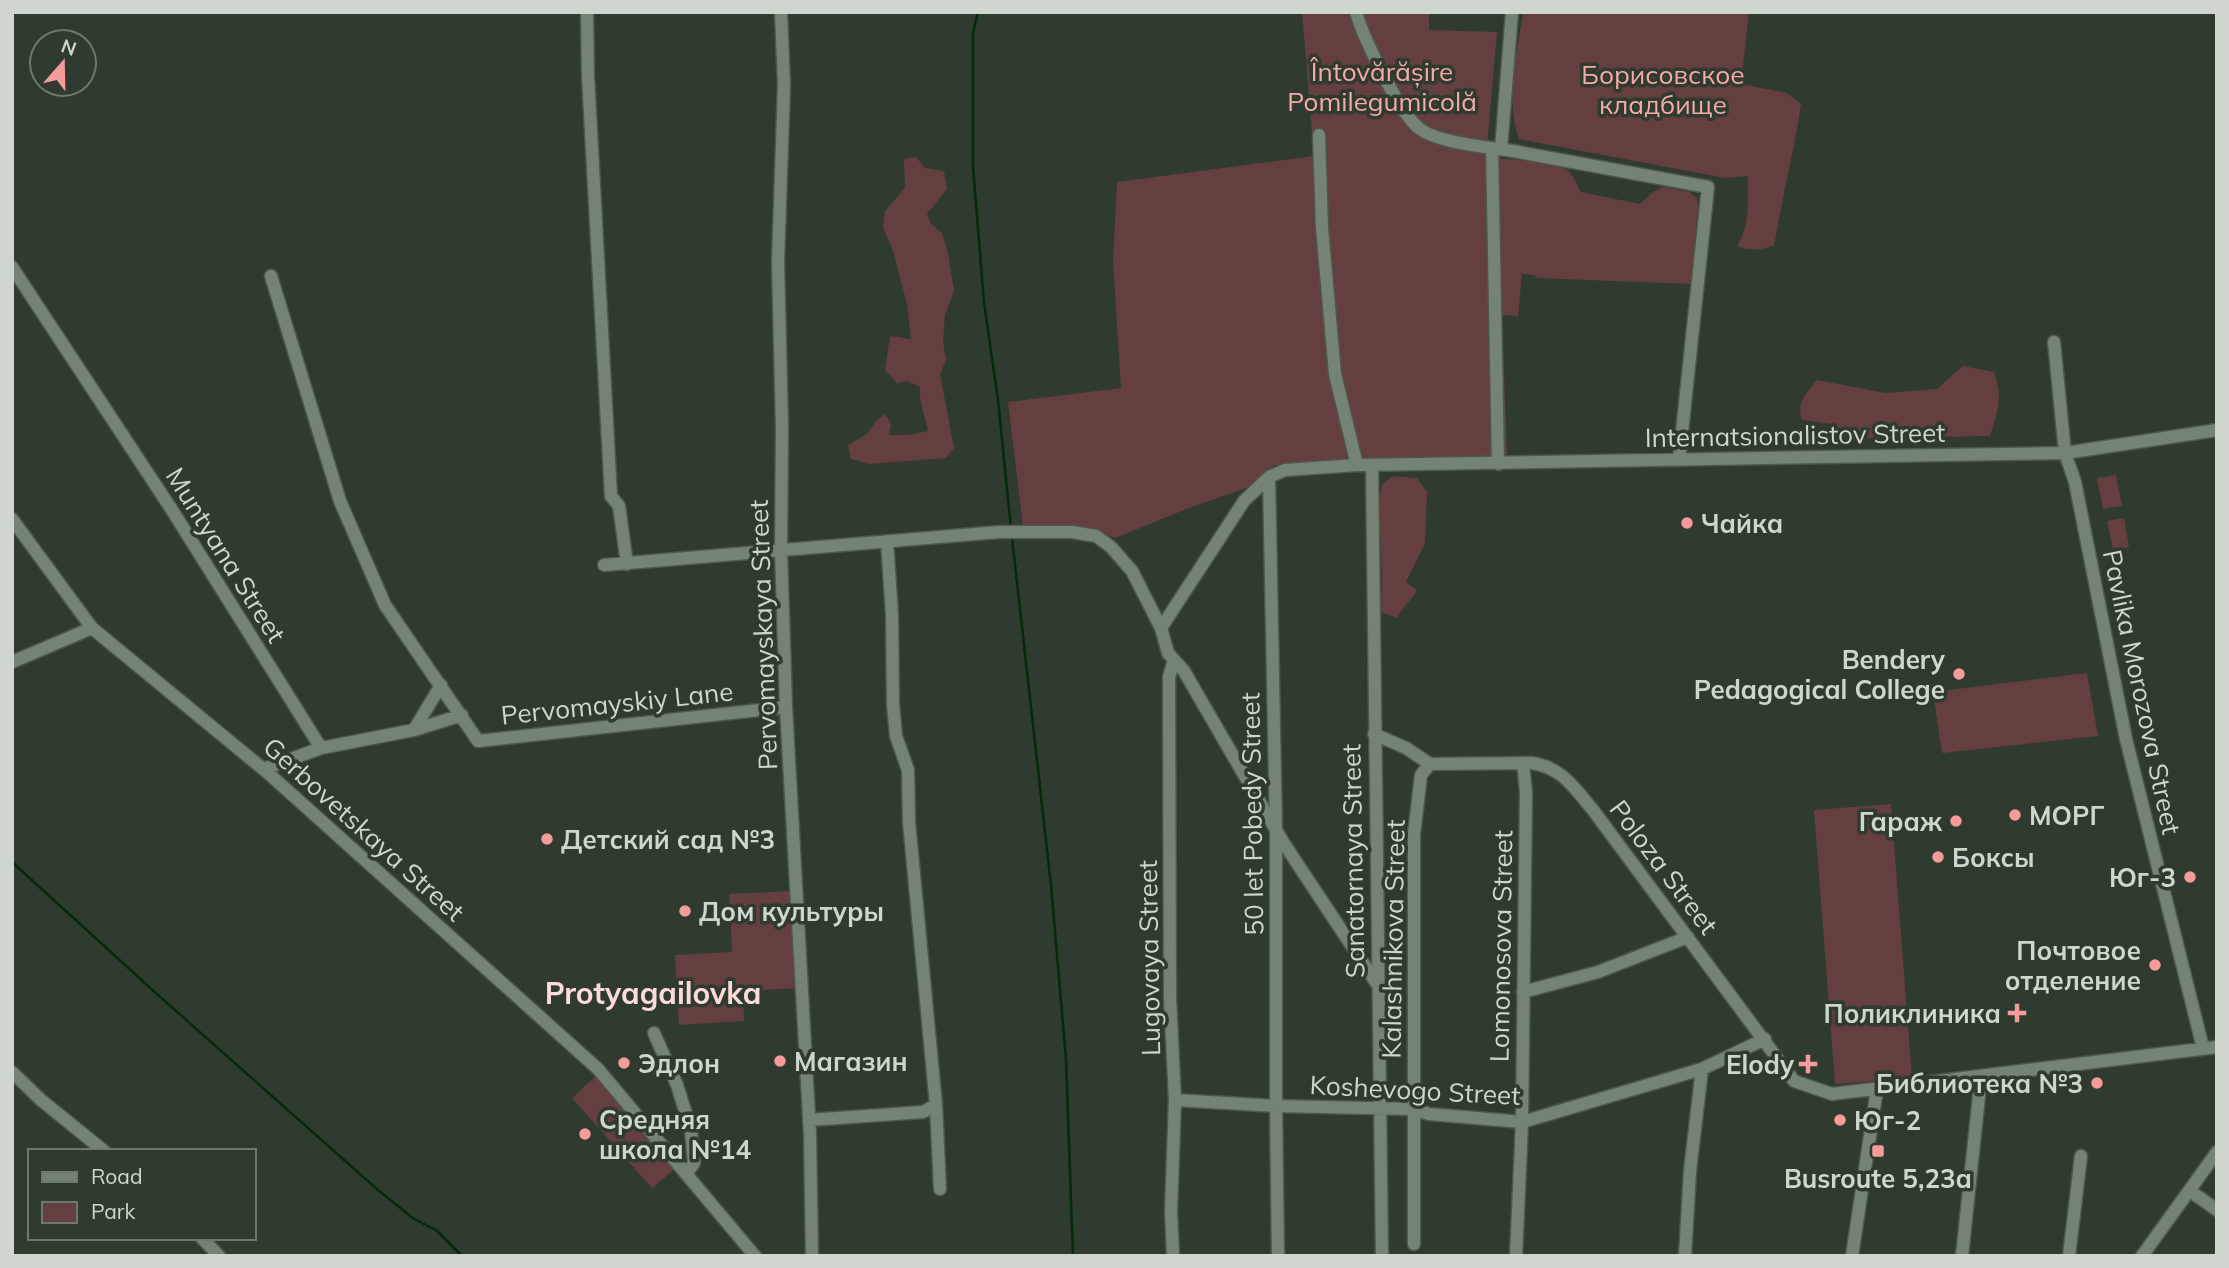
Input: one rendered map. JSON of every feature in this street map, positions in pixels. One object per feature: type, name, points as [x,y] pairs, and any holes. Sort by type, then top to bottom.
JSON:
[{"type":"street","points":[[587,12],[591,145],[611,496],[619,506],[627,564]]},
{"type":"street","name":"Pervomayskaya Street","points":[[780,12],[784,86],[778,262],[782,428],[781,550],[786,706],[809,1120],[812,1256]]},
{"type":"street","points":[[1356,12],[1369,47],[1406,114],[1416,126],[1432,135],[1708,187],[1679,460]]},
{"type":"street","points":[[1498,464],[1496,149],[1512,12]]},
{"type":"street","points":[[1319,135],[1322,228],[1335,374],[1357,465]]},
{"type":"street","name":"Muntyana Street","points":[[12,267],[172,510],[321,748]]},
{"type":"street","name":"Pervomayskiy Lane","points":[[271,276],[340,500],[385,605],[478,741],[786,706]]},
{"type":"street","name":"Pavlika Morozova Street","points":[[2053,342],[2065,453],[2075,482],[2126,739],[2203,1048]]},
{"type":"street","name":"Internatsionalistov Street","points":[[1372,466],[2065,453],[2217,430]]},
{"type":"street","points":[[1161,628],[1244,501],[1269,477],[1285,470],[1372,466]]},
{"type":"street","name":"Sanatornaya Street","points":[[1372,466],[1378,1107],[1382,1256]]},
{"type":"street","name":"50 let Pobedy Street","points":[[1269,477],[1276,829],[1278,1256]]},
{"type":"street","name":"Gerbovetskaya Street","points":[[12,519],[92,628],[264,769],[598,1069],[755,1256]]},
{"type":"street","points":[[604,565],[999,532],[1072,532],[1096,536],[1111,547],[1132,571],[1161,628],[1168,653],[1184,671],[1276,829],[1377,984]]},
{"type":"street","points":[[887,541],[892,615],[893,704],[896,736],[908,770],[909,822],[936,1105],[940,1188]]},
{"type":"street","points":[[12,662],[92,628]]},
{"type":"street","name":"Lugovaya Street","points":[[1173,1256],[1171,1211],[1175,1100],[1170,998],[1169,677],[1174,660]]},
{"type":"street","points":[[414,730],[441,685]]},
{"type":"street","points":[[264,769],[321,748],[414,730],[462,715]]},
{"type":"street","points":[[1374,734],[1406,748],[1430,764]]},
{"type":"street","name":"Poloza Street","points":[[1430,764],[1528,763],[1546,765],[1563,775],[1765,1039],[1794,1081],[1832,1094],[2217,1047]]},
{"type":"street","name":"Lomonosova Street","points":[[1516,1256],[1522,1122],[1528,763]]},
{"type":"street","name":"Kalashnikova Street","points":[[1414,1244],[1414,834],[1421,775],[1430,764]]},
{"type":"street","points":[[1523,992],[1598,972],[1688,937]]},
{"type":"street","points":[[654,1033],[677,1085],[691,1130],[694,1164],[687,1173]]},
{"type":"street","name":"Koshevogo Street","points":[[1175,1100],[1276,1106],[1413,1109],[1429,1115],[1522,1122],[1702,1069],[1765,1039]]},
{"type":"street","points":[[1685,1256],[1690,1171],[1702,1069]]},
{"type":"street","points":[[12,1072],[41,1100],[102,1149]]},
{"type":"street","points":[[1962,1256],[1981,1077]]},
{"type":"street","points":[[1852,1256],[1877,1089]]},
{"type":"street","points":[[809,1120],[923,1112],[936,1105]]},
{"type":"street","points":[[2141,1256],[2217,1152]]},
{"type":"street","points":[[2069,1256],[2081,1156]]},
{"type":"street","points":[[2190,1191],[2217,1210]]},
{"type":"street","points":[[204,1240],[219,1256]]},
{"type":"green space","name":"Întovărășire Pomilegumicolă","points":[[1302,12],[1429,12],[1429,30],[1497,32],[1486,158],[1527,160],[1559,166],[1570,173],[1581,192],[1640,204],[1663,187],[1690,192],[1697,198],[1698,207],[1691,284],[1536,278],[1535,275],[1522,274],[1518,316],[1502,315],[1507,456],[1275,465],[1246,488],[1115,538],[1089,528],[1023,526],[1008,402],[1121,388],[1113,260],[1117,182],[1314,156]]},
{"type":"green space","name":"Борисовское кладбище","points":[[1523,12],[1749,12],[1741,84],[1787,93],[1801,104],[1774,246],[1751,249],[1737,246],[1746,221],[1748,176],[1725,178],[1519,139],[1513,92]]},
{"type":"green space","points":[[916,157],[925,168],[944,171],[947,189],[927,214],[931,224],[942,233],[954,291],[945,315],[943,341],[946,360],[940,374],[954,448],[946,458],[869,464],[851,459],[848,445],[867,434],[885,414],[891,424],[889,435],[928,431],[920,387],[908,381],[897,383],[885,370],[890,336],[911,339],[907,304],[893,251],[883,228],[885,211],[905,188],[904,159]]},
{"type":"green space","points":[[1963,366],[1994,372],[1998,404],[1990,436],[1866,438],[1840,434],[1831,424],[1802,420],[1800,414],[1801,403],[1817,380],[1885,393],[1937,389]]},
{"type":"green space","points":[[2116,475],[2122,506],[2103,509],[2097,478]]},
{"type":"green space","points":[[1392,476],[1417,478],[1427,492],[1425,543],[1406,582],[1417,590],[1397,618],[1381,612],[1379,503],[1382,485]]},
{"type":"green space","points":[[2124,518],[2129,547],[2113,550],[2107,521]]},
{"type":"green space","points":[[2087,673],[2098,736],[1942,753],[1933,692]]},
{"type":"green space","points":[[1891,804],[1912,1078],[1835,1084],[1814,810]]},
{"type":"green space","points":[[792,891],[797,988],[743,991],[744,1021],[679,1025],[675,955],[732,952],[729,894]]},
{"type":"green space","points":[[596,1076],[677,1167],[652,1188],[572,1098]]},
{"type":"waterway","points":[[978,12],[973,33],[973,167],[984,302],[998,400],[1011,528]]},
{"type":"waterway","points":[[1012,538],[1051,885],[1066,1059],[1073,1256]]},
{"type":"waterway","points":[[12,862],[378,1190],[414,1219],[436,1230],[462,1256]]},
{"type":"place","name":"Чайка","points":[[1687,523]]},
{"type":"place","name":"Bendery Pedagogical College","points":[[1959,674]]},
{"type":"place","name":"МОРГ","points":[[2015,815]]},
{"type":"place","name":"Гараж","points":[[1956,821]]},
{"type":"place","name":"Детский сад №3","points":[[547,839]]},
{"type":"place","name":"Боксы","points":[[1938,857]]},
{"type":"place","name":"Юг-3","points":[[2190,877]]},
{"type":"place","name":"Дом культуры","points":[[685,911]]},
{"type":"place","name":"Почтовое отделение","points":[[2155,965]]},
{"type":"place","name":"Поликлиника","points":[[2017,1013]]},
{"type":"place","name":"Магазин","points":[[780,1061]]},
{"type":"place","name":"Эдлон","points":[[624,1063]]},
{"type":"place","name":"Elody","points":[[1808,1064]]},
{"type":"place","name":"Библиотека №3","points":[[2097,1083]]},
{"type":"place","name":"Юг-2","points":[[1840,1120]]},
{"type":"place","name":"Средняя школа №14","points":[[585,1134]]},
{"type":"place","name":"Busroute 5,23а","points":[[1878,1151]]},
{"type":"district","name":"Protyagailovka","points":[[653,993]]}]
